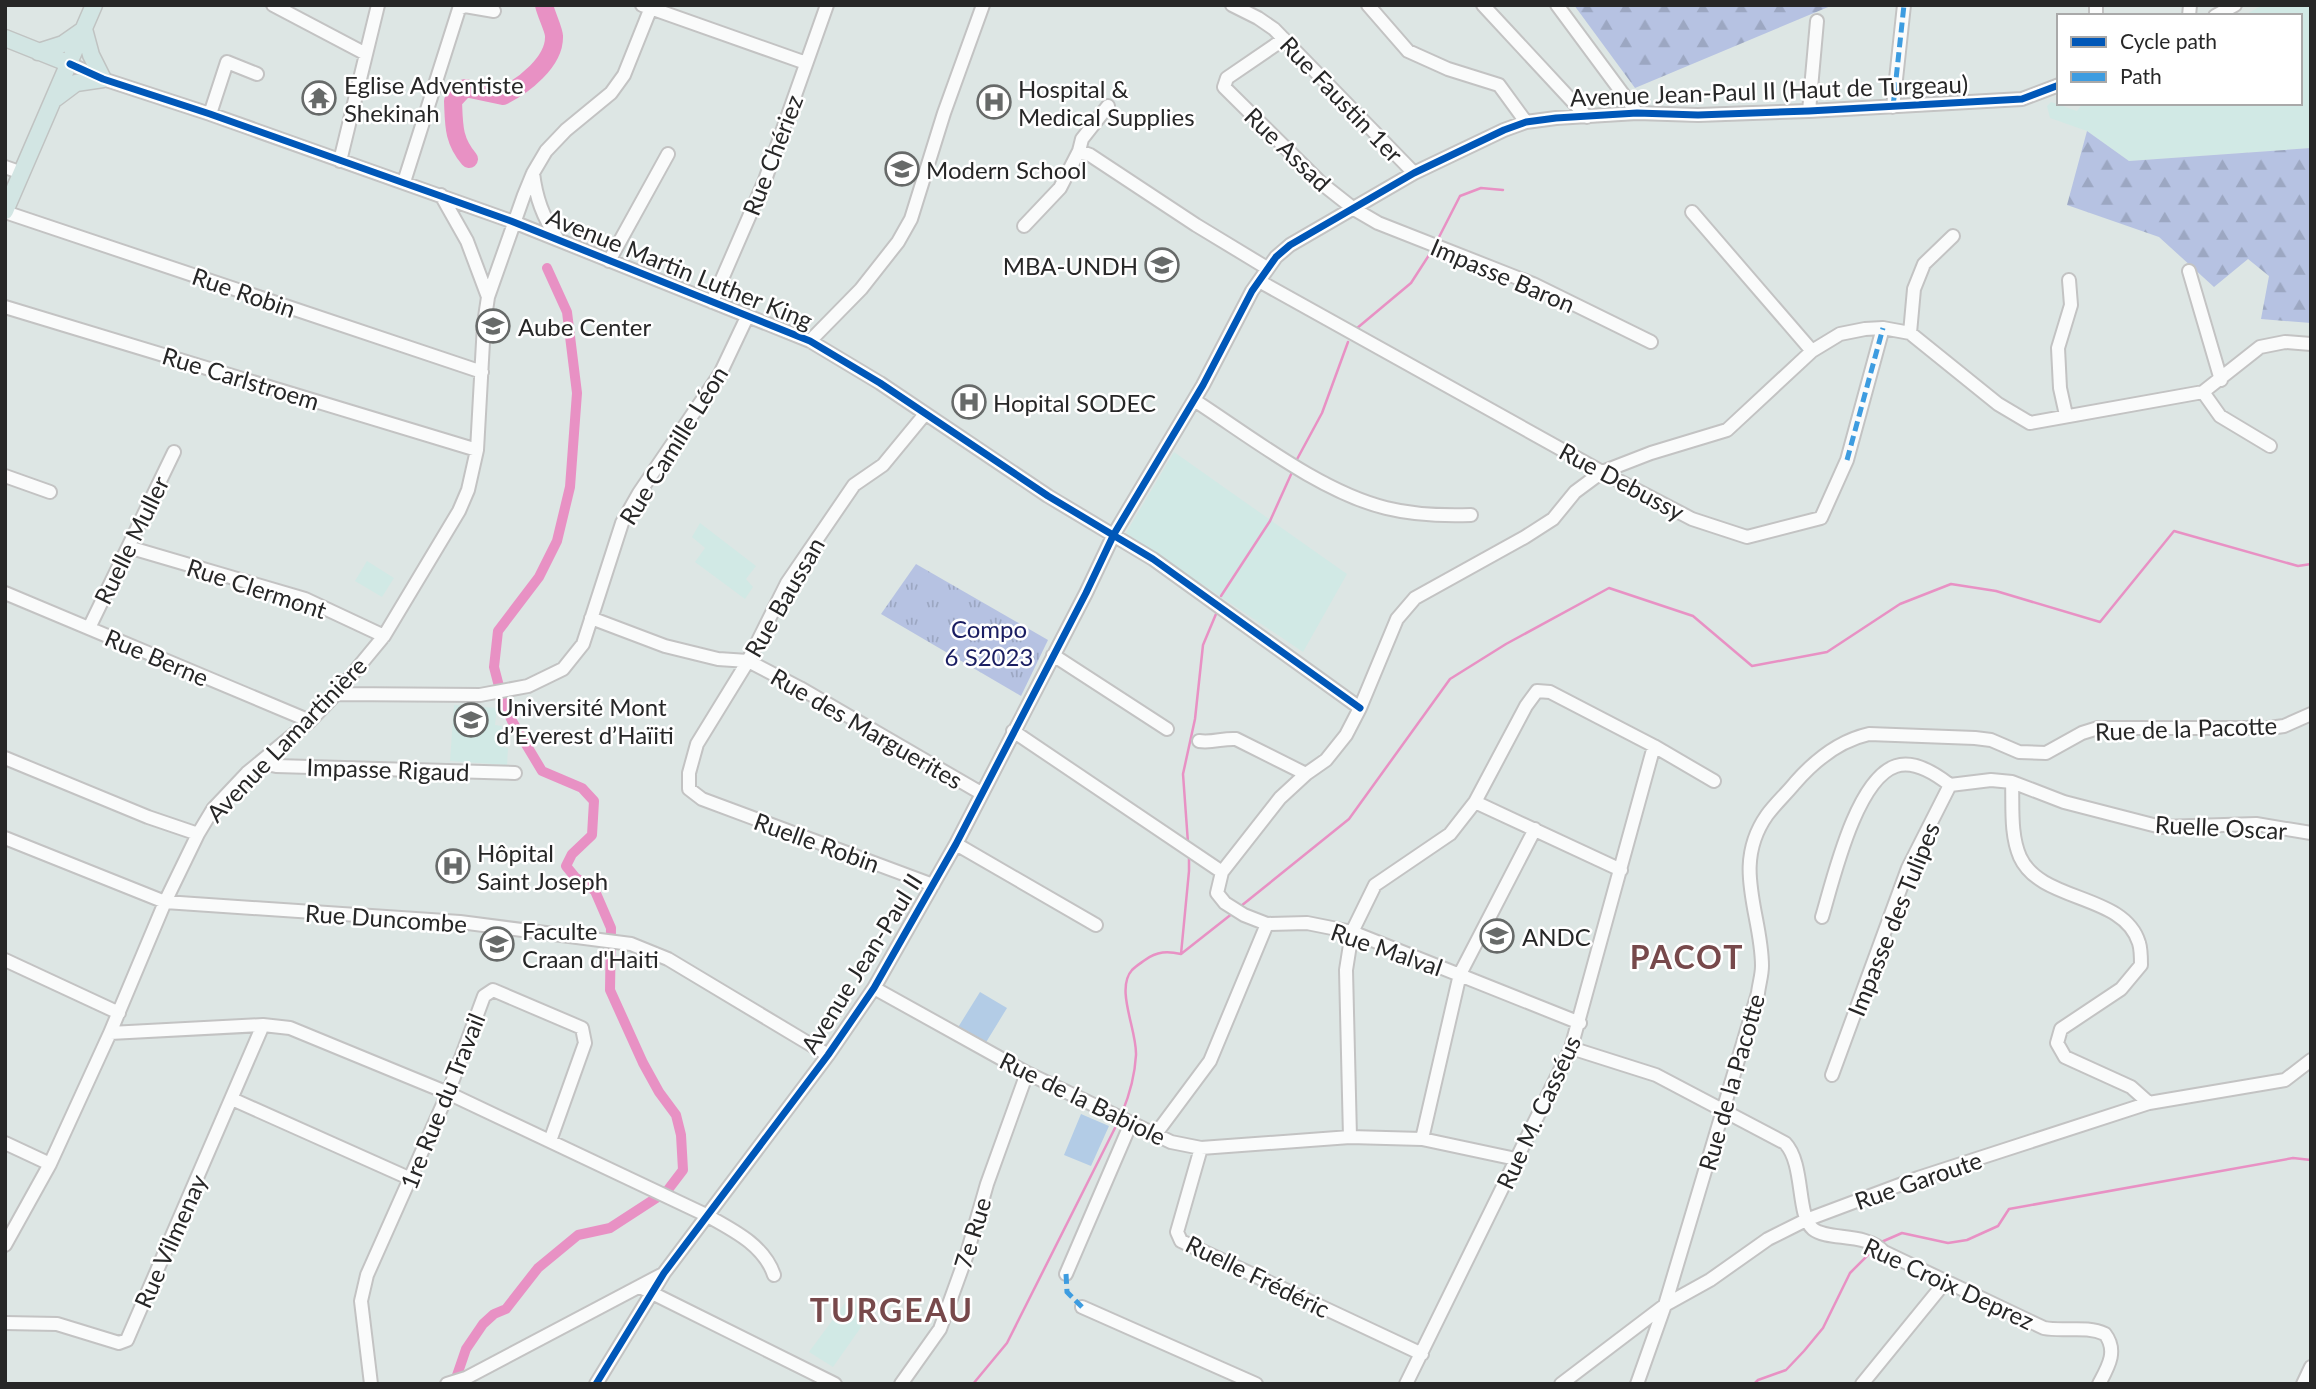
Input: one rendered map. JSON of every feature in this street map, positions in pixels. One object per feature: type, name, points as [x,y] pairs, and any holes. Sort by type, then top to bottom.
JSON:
[{"type":"main road","points":[[5,211],[94,5]]},
{"type":"main road","points":[[54,100],[53,73],[38,52],[63,44],[84,29]]},
{"type":"main road","points":[[54,100],[76,83],[103,79],[91,55],[84,29]]},
{"type":"main road","name":"Avenue Martin Luther King","points":[[5,38],[70,64]]},
{"type":"street","points":[[273,5],[366,54]]},
{"type":"street","points":[[340,160],[378,5]]},
{"type":"street","name":"Rue Chériez","points":[[712,302],[765,180],[827,5]]},
{"type":"street","points":[[810,341],[861,289],[898,242],[911,219],[944,113],[983,5]]},
{"type":"street","name":"Rue Faustin 1er","points":[[1232,5],[1258,18],[1284,39],[1414,173]]},
{"type":"street","points":[[1368,5],[1408,51],[1448,69],[1499,85],[1526,122]]},
{"type":"street","points":[[1483,5],[1587,117]]},
{"type":"street","points":[[1557,5],[1637,113]]},
{"type":"street","points":[[1893,107],[1904,5]]},
{"type":"street","points":[[2219,14],[2235,5]]},
{"type":"street","points":[[404,182],[459,9],[465,6],[494,11]]},
{"type":"street","points":[[648,6],[806,63]]},
{"type":"street","name":"Avenue Lamartinière","points":[[5,1245],[50,1164],[119,1013],[165,902],[213,809],[247,773],[310,721],[384,636],[459,511],[468,490],[477,450],[488,297],[514,222],[533,173],[546,151],[611,93],[624,75],[648,6]]},
{"type":"street","points":[[1809,111],[1817,21]]},
{"type":"street","name":"Rue Assad","points":[[1284,39],[1227,78],[1224,87],[1321,183],[1354,209]]},
{"type":"street","points":[[210,114],[227,62],[257,74]]},
{"type":"street","name":"Avenue Martin Luther King","points":[[70,64],[103,79],[210,114],[514,222],[810,341],[880,383],[1048,496],[1114,534],[1173,573],[1360,708]]},
{"type":"street","name":"Avenue Jean-Paul II (Haut de Turgeau)","points":[[1194,400],[1267,268],[1290,245],[1414,173],[1526,122],[1637,113],[1698,115],[1809,111],[2022,99],[2057,86]]},
{"type":"street","points":[[1024,226],[1060,188],[1079,151],[1082,139],[1108,106]]},
{"type":"street","points":[[1079,151],[1090,155],[1267,268]]},
{"type":"street","points":[[609,261],[668,154]]},
{"type":"street","points":[[5,167],[22,173]]},
{"type":"street","points":[[533,173],[536,197],[557,239]]},
{"type":"street","points":[[441,195],[467,241],[488,297]]},
{"type":"street","name":"Impasse Baron","points":[[1354,209],[1378,223],[1533,284],[1651,342]]},
{"type":"street","name":"Rue Robin","points":[[5,211],[482,372]]},
{"type":"street","points":[[1692,212],[1812,351]]},
{"type":"street","points":[[1910,333],[1914,289],[1924,264],[1953,236]]},
{"type":"street","points":[[2189,271],[2221,380]]},
{"type":"street","points":[[2066,415],[2060,388],[2058,348],[2071,305],[2069,280]]},
{"type":"street","name":"Rue Debussy","points":[[1259,281],[1602,472],[1692,519],[1747,537],[1821,518],[1847,460],[1883,328]]},
{"type":"street","name":"Rue Carlstroem","points":[[5,307],[477,450]]},
{"type":"street","name":"Rue Camille Léon","points":[[336,694],[480,695],[528,686],[564,669],[583,644],[622,523],[639,493],[719,374],[747,317]]},
{"type":"street","points":[[1013,731],[1222,872],[1280,798],[1326,760],[1346,735],[1397,619],[1415,598],[1553,519],[1575,492],[1602,472],[1651,453],[1727,430],[1812,351],[1840,334],[1883,328],[1910,333],[1998,404],[2030,423],[2203,392],[2260,347],[2285,342],[2311,344]]},
{"type":"street","points":[[2203,392],[2220,416],[2270,446]]},
{"type":"street","points":[[1194,400],[1338,490],[1386,508],[1431,516],[1471,515]]},
{"type":"street","name":"Avenue Jean-Paul II","points":[[596,1384],[664,1273],[828,1055],[874,988],[956,844],[1114,534],[1194,400]]},
{"type":"street","name":"Rue Baussan","points":[[702,799],[689,789],[689,773],[697,744],[748,661],[787,583],[854,485],[883,465],[925,414]]},
{"type":"street","name":"Ruelle Muller","points":[[89,628],[174,452]]},
{"type":"street","points":[[5,476],[50,492]]},
{"type":"street","name":"Rue Clermont","points":[[128,547],[304,599],[384,636]]},
{"type":"street","name":"Rue Berne","points":[[5,593],[310,721]]},
{"type":"street","name":"Rue des Marguerites","points":[[591,618],[665,646],[702,655],[748,661],[800,688],[981,793]]},
{"type":"street","points":[[1053,655],[1167,729]]},
{"type":"street","points":[[1350,1137],[1346,970],[1352,932],[1375,885],[1450,834],[1475,802],[1526,706],[1537,691],[1550,692],[1654,746],[1714,781]]},
{"type":"street","name":"Rue de la Pacotte","points":[[1637,1384],[1665,1305],[1758,993],[1762,967],[1750,882],[1750,860],[1755,837],[1766,816],[1809,767],[1836,746],[1852,738],[1885,734],[1992,740],[2019,752],[2046,753],[2082,733],[2098,728],[2269,728],[2284,726],[2311,714]]},
{"type":"street","points":[[1199,741],[1214,743],[1226,738],[1236,739],[1306,774]]},
{"type":"street","name":"Rue M. Casséus","points":[[1406,1384],[1572,1048],[1654,746]]},
{"type":"street","points":[[5,758],[148,817],[198,834]]},
{"type":"street","name":"Impasse Rigaud","points":[[262,763],[276,766],[515,772]]},
{"type":"street","points":[[1822,917],[1842,848],[1873,782],[1896,766],[1920,768],[1936,774],[1950,785],[1992,780],[2012,782],[2014,839],[2021,859],[2034,877],[2127,921],[2140,943],[2141,965],[2121,989],[2061,1029],[2057,1043],[2065,1058],[2131,1087],[2149,1103]]},
{"type":"street","name":"Ruelle Oscar","points":[[2012,782],[2064,802],[2161,827],[2256,824],[2311,833]]},
{"type":"street","name":"Impasse des Tulipes","points":[[1832,1074],[1908,868],[1950,785]]},
{"type":"street","name":"Ruelle Robin","points":[[702,799],[933,885]]},
{"type":"street","points":[[1475,802],[1621,870]]},
{"type":"street","points":[[1422,1139],[1460,974],[1535,829]]},
{"type":"street","name":"Rue Duncombe","points":[[5,838],[165,902],[460,922],[631,944],[668,959],[828,1055]]},
{"type":"street","points":[[956,844],[1096,925]]},
{"type":"street","name":"Rue Malval","points":[[1222,872],[1217,893],[1225,903],[1244,915],[1267,924],[1307,923],[1352,932],[1580,1023]]},
{"type":"street","points":[[1154,1135],[1210,1061],[1267,924]]},
{"type":"street","points":[[5,960],[119,1013]]},
{"type":"street","name":"Rue de la Babiole","points":[[874,988],[1027,1073],[1171,1142],[1201,1148],[1350,1137],[1422,1139],[1516,1158]]},
{"type":"street","name":"1re Rue du Travail","points":[[371,1384],[361,1301],[367,1275],[448,1093],[484,996],[493,990],[582,1028],[585,1044],[550,1141]]},
{"type":"street","points":[[110,1033],[263,1026],[290,1028],[448,1093],[706,1215],[745,1237],[766,1257],[774,1275]]},
{"type":"street","name":"Rue Vilmenay","points":[[5,1323],[57,1324],[118,1343],[127,1340],[263,1026]]},
{"type":"street","points":[[1572,1048],[1656,1075],[1775,1137],[1791,1149],[1797,1167],[1806,1220]]},
{"type":"street","name":"Rue Garoute","points":[[1561,1384],[1665,1305],[1710,1280],[1768,1239],[1806,1220],[1918,1178],[2149,1103],[2285,1080],[2311,1060]]},
{"type":"street","name":"7e Rue","points":[[901,1384],[940,1329],[966,1257],[987,1184],[1027,1073]]},
{"type":"street","points":[[232,1099],[411,1179]]},
{"type":"street","points":[[1066,1274],[1124,1119]]},
{"type":"street","points":[[5,1143],[50,1164]]},
{"type":"street","name":"Ruelle Frédéric","points":[[1201,1148],[1177,1232],[1181,1241],[1422,1354]]},
{"type":"street","name":"Rue Croix Deprez","points":[[1806,1220],[1820,1233],[1867,1242],[2044,1328],[2057,1331],[2094,1330],[2105,1334],[2110,1340],[2111,1361],[2099,1384]]},
{"type":"street","points":[[447,1384],[466,1378],[664,1273]]},
{"type":"street","points":[[1862,1384],[1946,1281]]},
{"type":"street","points":[[638,1286],[835,1384]]},
{"type":"street","points":[[1082,1307],[1256,1384]]},
{"type":"street","points":[[2303,1384],[2311,1367]]},
{"type":"shaded area","points":[[2263,5],[2311,5],[2311,148],[2129,161],[2087,131],[2050,118],[2047,106],[2051,102],[2077,111],[2082,105],[2302,105],[2302,14],[2247,14]]},
{"type":"shaded area","points":[[1174,452],[1347,574],[1303,652],[1126,533]]},
{"type":"shaded area","points":[[700,523],[756,566],[746,579],[753,587],[745,599],[695,562],[705,548],[692,537]]},
{"type":"shaded area","points":[[367,561],[394,578],[382,597],[355,581]]},
{"type":"shaded area","points":[[454,705],[497,708],[495,725],[502,726],[501,747],[508,748],[507,765],[450,761]]},
{"type":"shaded area","points":[[980,992],[1007,1008],[985,1044],[957,1029]]},
{"type":"shaded area","points":[[1081,1114],[1109,1126],[1091,1166],[1064,1155]]},
{"type":"shaded area","points":[[848,1299],[871,1313],[833,1367],[809,1352]]},
{"type":"green space","points":[[1574,5],[1833,5],[1635,88]]},
{"type":"green space","points":[[2087,131],[2129,161],[2311,148],[2311,323],[2261,319],[2269,276],[2248,259],[2214,287],[2159,237],[2067,205]]},
{"type":"green space","name":"Compo 6 S2023","points":[[916,564],[1048,640],[1021,696],[881,614]]},
{"type":"waterway","points":[[469,159],[457,139],[453,101],[465,88],[503,96],[520,86],[544,64],[553,46],[554,33],[544,5]]},
{"type":"waterway","points":[[1437,241],[1460,196],[1481,188],[1503,190]]},
{"type":"waterway","points":[[1356,329],[1411,283],[1431,252]]},
{"type":"waterway","points":[[454,1384],[466,1349],[483,1324],[494,1314],[506,1309],[538,1268],[578,1235],[610,1228],[667,1191],[683,1170],[681,1135],[676,1115],[643,1063],[610,990],[611,928],[595,891],[575,877],[566,866],[572,854],[592,835],[594,801],[582,788],[542,771],[512,721],[502,698],[494,667],[498,631],[539,577],[557,541],[570,487],[577,393],[567,312],[547,268]]},
{"type":"waterway","points":[[1295,463],[1322,413],[1348,342]]},
{"type":"waterway","points":[[1221,596],[1270,521],[1293,470]]},
{"type":"waterway","points":[[1241,906],[1349,819],[1450,679],[1506,644],[1609,588],[1693,616],[1752,666],[1827,652],[1900,604],[1951,584],[1996,591],[2100,622],[2174,531],[2298,566],[2311,564]]},
{"type":"waterway","points":[[1188,843],[1183,774],[1195,719],[1203,645],[1216,614]]},
{"type":"waterway","points":[[1181,954],[1189,856]]},
{"type":"waterway","points":[[1181,954],[1233,913]]},
{"type":"waterway","points":[[1122,1113],[1136,1055],[1126,999],[1127,978],[1145,960],[1158,953],[1181,954]]},
{"type":"waterway","points":[[973,1384],[1007,1343],[1118,1122]]},
{"type":"waterway","points":[[1879,1243],[1902,1233],[1948,1243],[1967,1240],[1998,1226],[2009,1209],[2293,1158],[2311,1160]]},
{"type":"waterway","points":[[1754,1384],[1786,1370],[1804,1351],[1823,1328],[1850,1273],[1875,1248]]},
{"type":"marked path","points":[[1893,107],[1904,5]]},
{"type":"marked path","points":[[1847,460],[1883,328]]},
{"type":"marked path","points":[[1066,1274],[1067,1292],[1082,1307]]},
{"type":"cycle path","points":[[70,64],[103,79],[210,114],[511,221],[810,341],[880,383],[1048,496],[1153,559],[1360,708]]},
{"type":"cycle path","points":[[596,1384],[664,1273],[828,1055],[874,988],[956,844],[1114,534],[1203,385],[1252,291],[1276,257],[1290,245],[1414,173],[1526,122],[1637,113],[1698,115],[1809,111],[2022,99],[2057,86]]},
{"type":"place","name":"Eglise Adventiste Shekinah","points":[[319,98]]},
{"type":"place","name":"Hospital & Medical Supplies","points":[[994,102]]},
{"type":"place","name":"Modern School","points":[[902,169]]},
{"type":"place","name":"MBA-UNDH","points":[[1162,265]]},
{"type":"place","name":"Aube Center","points":[[493,326]]},
{"type":"place","name":"Hopital SODEC","points":[[969,402]]},
{"type":"place","name":"Université Mont d’Everest d’Haïiti","points":[[471,720]]},
{"type":"place","name":"Hôpital Saint Joseph","points":[[453,866]]},
{"type":"place","name":"ANDC","points":[[1497,936]]},
{"type":"place","name":"Faculte Craan d'Haiti","points":[[497,944]]},
{"type":"district","name":"PACOT","points":[[1687,956]]},
{"type":"district","name":"TURGEAU","points":[[892,1309]]}]
